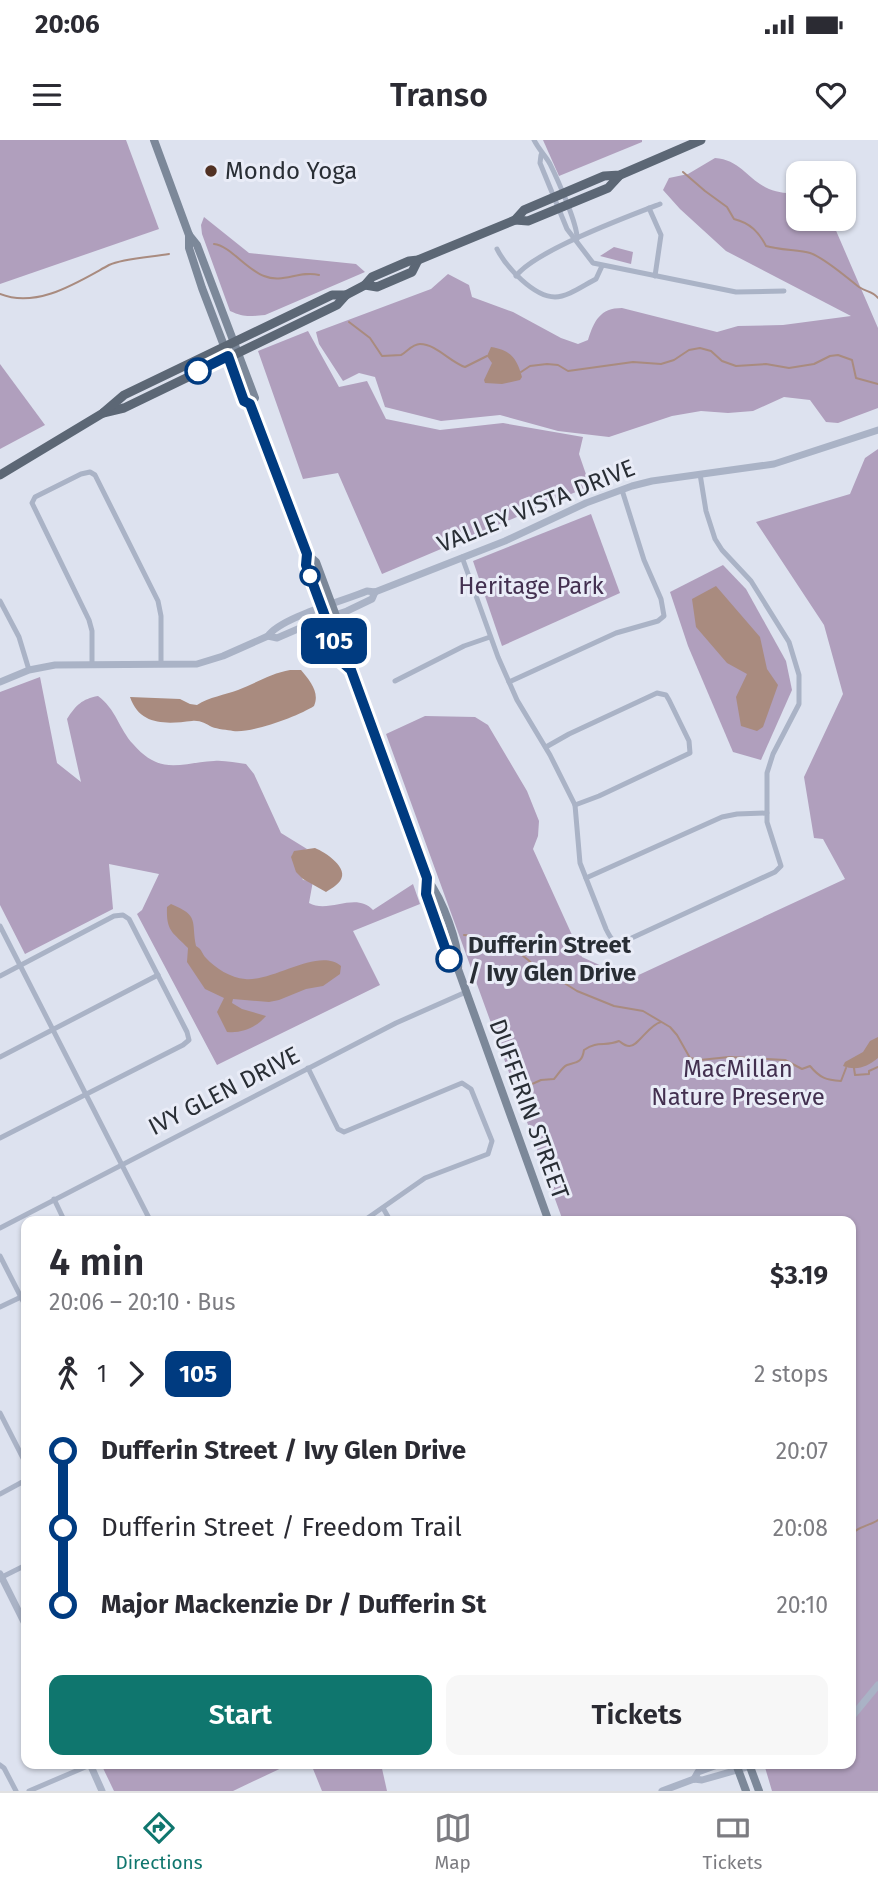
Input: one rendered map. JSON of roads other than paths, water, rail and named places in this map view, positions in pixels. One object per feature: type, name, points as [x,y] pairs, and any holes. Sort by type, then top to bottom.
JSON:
[{"type":"main road","name":"DUFFERIN STREET","points":[[154,140],[255,398],[250,404]]},
{"type":"main road","points":[[516,220],[524,210],[604,176],[620,174],[701,140]]},
{"type":"main road","points":[[103,413],[124,408],[337,305],[346,295],[365,285],[372,277],[516,220],[528,221],[608,188],[620,174]]},
{"type":"main road","name":"DUFFERIN STREET","points":[[189,235],[189,248],[244,401],[250,404],[307,554],[306,565],[342,662],[351,670]]},
{"type":"main road","points":[[0,475],[103,413],[124,395],[332,295],[346,295]]},
{"type":"main road","name":"DUFFERIN STREET","points":[[307,554],[316,562],[352,659],[351,670],[427,878],[436,891],[460,956],[458,969],[548,1216]]},
{"type":"main road","points":[[738,1769],[746,1791]]},
{"type":"main road","points":[[753,1769],[759,1791]]},
{"type":"street","points":[[534,140],[541,155],[548,160],[567,229],[593,263],[736,292],[783,291]]},
{"type":"street","points":[[516,276],[524,266],[577,239],[660,204]]},
{"type":"street","points":[[649,208],[661,235],[655,276]]},
{"type":"street","points":[[497,249],[516,276],[546,295],[559,297],[596,279],[602,266]]},
{"type":"street","name":"VALLEY VISTA DRIVE","points":[[375,592],[372,600],[276,638],[268,636],[274,629],[322,608],[367,591],[375,592],[505,541],[586,503],[622,490],[652,481],[774,464],[878,430]]},
{"type":"street","points":[[92,664],[92,631],[89,620],[32,506],[35,497],[90,472],[102,487],[158,600],[161,616],[161,664]]},
{"type":"street","points":[[462,556],[490,637],[517,700],[575,805],[577,848],[586,878],[612,940],[623,942],[779,869],[781,861],[770,835],[766,813],[768,766],[799,704],[799,674],[789,642],[751,581],[715,539],[706,510],[700,474]]},
{"type":"street","points":[[509,682],[616,633],[658,621],[664,616],[662,599],[643,560],[622,490]]},
{"type":"street","points":[[0,601],[19,637],[29,670]]},
{"type":"street","points":[[0,681],[55,664],[197,664],[214,660],[268,636]]},
{"type":"street","points":[[395,681],[464,646],[490,637]]},
{"type":"street","points":[[545,747],[657,693],[666,695],[669,699],[689,741],[690,753],[575,805]]},
{"type":"street","points":[[586,878],[722,817],[766,813]]},
{"type":"street","points":[[0,976],[105,920],[120,915],[129,919],[189,1040],[0,1138]]},
{"type":"street","points":[[0,926],[148,1216]]},
{"type":"street","points":[[0,1058],[159,975]]},
{"type":"street","name":"IVY GLEN DRIVE","points":[[21,1216],[408,1017],[467,992]]},
{"type":"street","points":[[307,1068],[338,1129],[344,1132],[456,1083],[468,1085],[471,1089],[492,1142],[488,1154],[425,1178],[371,1216]]},
{"type":"street","points":[[54,1199],[62,1216]]},
{"type":"street","points":[[383,1208],[388,1216]]},
{"type":"street","name":"IVY GLEN DRIVE","points":[[0,1227],[21,1216]]},
{"type":"street","points":[[0,1256],[21,1297],[0,1307]]},
{"type":"street","points":[[0,1413],[21,1454]]},
{"type":"street","points":[[0,1494],[21,1483]]},
{"type":"street","points":[[21,1567],[1,1576],[21,1616]]},
{"type":"street","points":[[856,1712],[878,1685]]},
{"type":"street","points":[[0,1765],[16,1791]]},
{"type":"street","points":[[29,1791],[79,1769]]},
{"type":"street","points":[[92,1769],[102,1791]]},
{"type":"street","points":[[694,1779],[698,1772],[706,1769]]},
{"type":"street","points":[[662,1791],[732,1769]]},
{"type":"waterway","points":[[683,172],[727,207],[734,219],[753,229],[766,246],[816,256],[878,298]]},
{"type":"waterway","points":[[214,244],[220,245],[264,276],[278,279],[305,274],[319,275]]},
{"type":"waterway","points":[[0,294],[14,298],[43,296],[71,286],[109,265],[130,259],[169,254]]},
{"type":"waterway","points":[[349,322],[370,338],[382,356],[401,355],[417,344],[432,347],[465,367],[487,356]]},
{"type":"waterway","points":[[521,372],[530,366],[547,364],[558,365],[568,371],[633,362],[661,364],[674,360],[689,350],[700,348],[711,351],[722,361],[736,366],[766,364],[789,368],[814,364],[838,355],[852,360],[856,378],[878,384]]},
{"type":"waterway","points":[[464,935],[487,938],[509,947],[529,960],[543,978],[561,981],[577,991],[614,1006],[643,1011],[670,1027],[690,1058],[785,1060],[802,1069],[810,1066],[824,1078],[841,1081],[846,1068]]},
{"type":"waterway","points":[[521,1089],[541,1080],[554,1079],[563,1067],[578,1061],[584,1050],[593,1045],[619,1041],[632,1045],[661,1022]]},
{"type":"waterway","points":[[854,1068],[855,1075],[869,1074],[869,1071],[878,1067]]},
{"type":"waterway","points":[[856,1531],[878,1520]]},
{"type":"place","name":"Mondo Yoga","points":[[211,171]]},
{"type":"place","name":"Dufferin Street / Ivy Glen Drive","points":[[449,959]]},
{"type":"park label","name":"Heritage Park","points":[[531,586]]},
{"type":"park label","name":"MacMillan Nature Preserve","points":[[738,1083]]}]
